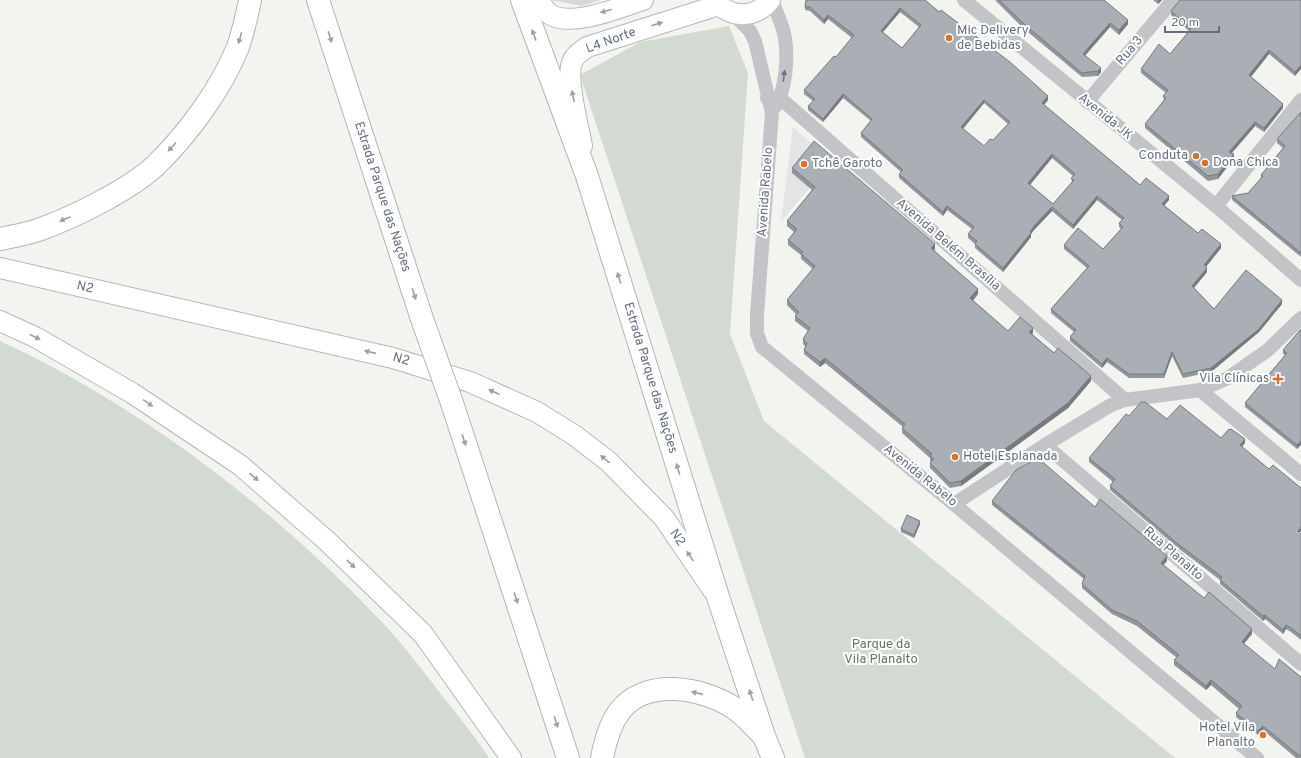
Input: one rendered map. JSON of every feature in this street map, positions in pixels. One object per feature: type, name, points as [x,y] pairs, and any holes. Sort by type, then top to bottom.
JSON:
[{"type":"highway","points":[[0,239],[40,230],[81,212],[134,182],[154,166],[196,119],[213,94],[238,47],[250,0]]},
{"type":"highway","name":"Estrada Parque das Nações","points":[[318,0],[568,758]]},
{"type":"highway","name":"Estrada Parque das Nações","points":[[522,0],[587,176],[719,600],[764,736],[773,758]]},
{"type":"highway","points":[[602,758],[610,726],[619,711],[639,695],[668,688],[700,693],[734,708],[764,736]]},
{"type":"main road","points":[[539,0],[547,12],[566,19],[581,18],[644,0]]},
{"type":"main road","name":"L4 Norte","points":[[587,176],[570,81],[570,70],[574,59],[587,48],[722,6],[740,14],[754,12],[761,9],[771,0]]},
{"type":"main road","name":"N2","points":[[0,268],[393,358],[470,382],[537,412],[574,435],[608,461],[664,518],[719,600]]},
{"type":"main road","points":[[0,321],[35,337],[132,393],[240,465],[327,541],[423,634],[511,758]]},
{"type":"street","points":[[771,0],[785,38],[785,77],[774,98]]},
{"type":"street","name":"Avenida JK","points":[[964,0],[1216,206],[1301,280]]},
{"type":"street","name":"Rua 3","points":[[1087,102],[1173,0]]},
{"type":"street","points":[[722,6],[750,31],[756,41],[774,98]]},
{"type":"street","name":"Avenida Rabelo","points":[[774,98],[757,315],[757,333],[762,347],[954,504],[1257,758]]},
{"type":"street","name":"Avenida Belém Brasília","points":[[774,98],[1125,400]]},
{"type":"street","points":[[1216,206],[1301,100]]},
{"type":"street","points":[[954,504],[1102,410],[1125,400],[1200,390],[1228,378],[1268,350],[1301,318]]},
{"type":"street","points":[[1200,390],[1301,474]]},
{"type":"street","name":"Rua Planalto","points":[[1045,445],[1301,664]]},
{"type":"shaded area","points":[[793,127],[832,162],[781,221]]},
{"type":"green space","points":[[551,0],[600,0],[582,6]]},
{"type":"green space","name":"Parque da Vila Planalto","points":[[729,26],[748,73],[730,334],[764,421],[1175,758],[805,758],[580,75],[640,42]]},
{"type":"green space","points":[[0,341],[52,367],[104,396],[154,428],[203,463],[295,538],[339,579],[389,630],[415,660],[480,744],[489,758],[0,758]]},
{"type":"building","points":[[806,0],[925,0],[939,12],[941,10],[1010,62],[1048,96],[1042,103],[1140,185],[1146,178],[1169,196],[1162,204],[1198,233],[1202,229],[1221,244],[1204,265],[1207,268],[1192,286],[1214,309],[1246,270],[1282,300],[1259,329],[1211,368],[1183,374],[1172,352],[1164,374],[1129,374],[1107,358],[1102,364],[1070,337],[1076,330],[1051,309],[1089,266],[1064,245],[1078,228],[1103,249],[1123,227],[1119,223],[1124,218],[1097,196],[1073,225],[1052,207],[1034,226],[1030,232],[1031,233],[1003,268],[975,244],[977,241],[968,234],[974,227],[947,206],[943,212],[899,174],[903,170],[861,133],[872,119],[843,94],[823,119],[808,106],[815,99],[804,90],[834,56],[836,57],[854,35],[828,15],[824,20],[810,7],[805,7]],"holes":[[[900,8],[921,25],[902,48],[881,31]],[[984,100],[1010,122],[993,140],[990,139],[984,146],[961,127]],[[1052,154],[1075,174],[1071,178],[1074,180],[1053,204],[1028,183]]]},
{"type":"building","points":[[999,0],[1104,0],[1128,20],[1119,30],[1110,23],[1083,54],[1101,68],[1098,71],[1082,73],[1023,23]]},
{"type":"building","points":[[1180,0],[1301,0],[1301,65],[1295,72],[1269,50],[1249,75],[1283,104],[1264,128],[1255,122],[1229,152],[1234,154],[1218,174],[1208,176],[1145,124],[1166,98],[1163,96],[1168,90],[1141,69],[1159,44],[1170,54],[1191,29],[1171,11]]},
{"type":"building","points":[[1301,112],[1301,253],[1232,196],[1248,193],[1263,176],[1261,175],[1285,146],[1277,139]]},
{"type":"building","points":[[814,141],[935,244],[931,248],[978,289],[970,298],[1008,331],[1020,317],[1033,328],[1029,332],[1054,353],[1058,348],[1091,376],[1068,403],[961,481],[950,483],[930,463],[934,459],[930,456],[932,454],[902,428],[905,424],[825,358],[820,362],[804,350],[807,343],[803,339],[810,328],[795,316],[799,312],[787,300],[815,266],[801,254],[803,252],[788,240],[797,229],[787,221],[815,187],[792,168]]},
{"type":"building","points":[[1301,329],[1301,441],[1297,445],[1245,403],[1287,353],[1283,350]]},
{"type":"building","points":[[1141,402],[1145,402],[1167,419],[1180,405],[1221,438],[1229,429],[1231,429],[1245,439],[1240,445],[1269,469],[1273,465],[1301,488],[1301,527],[1298,531],[1301,534],[1301,636],[1286,625],[1283,630],[1265,615],[1263,616],[1220,580],[1222,577],[1178,544],[1110,486],[1115,479],[1089,458],[1126,414],[1129,416]]},
{"type":"building","points":[[1038,458],[1095,507],[1100,499],[1167,556],[1161,563],[1204,598],[1209,592],[1252,629],[1242,642],[1275,669],[1279,659],[1301,677],[1301,757],[1263,726],[1258,731],[1236,713],[1242,706],[1211,680],[1206,686],[1174,660],[1179,655],[1137,621],[1112,610],[1082,584],[1085,576],[992,501],[1016,470]]},
{"type":"building","points":[[907,515],[920,521],[914,535],[901,529]]},
{"type":"place","name":"Mic Delivery de Bebidas","points":[[949,38]]},
{"type":"place","name":"Conduta","points":[[1196,156]]},
{"type":"place","name":"Dona Chica","points":[[1205,163]]},
{"type":"place","name":"Tchê Garoto","points":[[804,164]]},
{"type":"place","name":"Vila Clínicas","points":[[1278,379]]},
{"type":"place","name":"Hotel Esplanada","points":[[955,457]]},
{"type":"place","name":"Hotel Vila Planalto","points":[[1263,735]]}]
